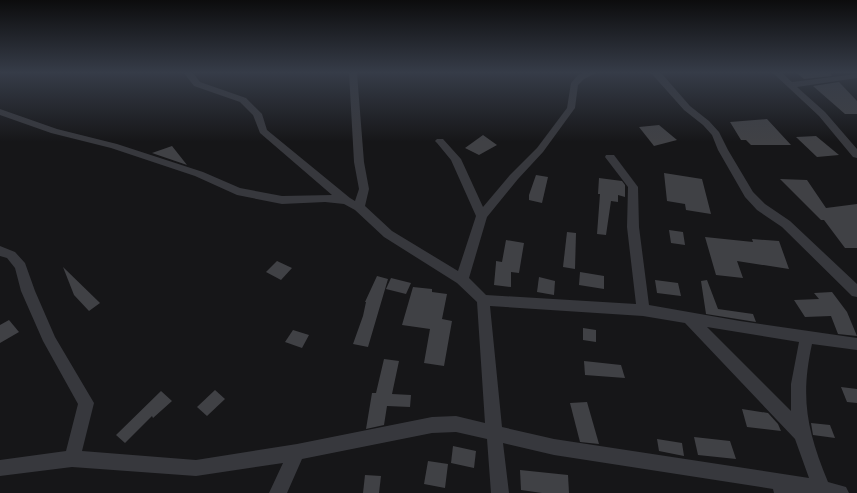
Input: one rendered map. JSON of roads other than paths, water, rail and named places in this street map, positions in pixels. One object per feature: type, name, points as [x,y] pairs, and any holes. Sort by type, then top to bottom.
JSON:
[{"type":"street","points":[[232,96],[243,100],[256,114],[263,130],[346,201],[359,207],[388,234],[462,279],[483,300],[500,493]]},
{"type":"street","points":[[355,96],[359,162],[364,189],[359,207]]},
{"type":"street","points":[[462,279],[482,216],[514,177],[540,150],[571,108],[573,96]]},
{"type":"street","points":[[677,96],[687,108],[706,123],[716,134],[723,150],[749,194],[761,207],[786,224],[857,292]]},
{"type":"street","points":[[803,96],[822,114],[857,155]]},
{"type":"street","points":[[0,112],[54,131],[114,146],[192,171],[237,191],[282,200],[325,198],[346,201]]},
{"type":"street","points":[[440,141],[456,158],[482,216]]},
{"type":"street","points":[[610,157],[632,187],[633,227],[643,310]]},
{"type":"street","points":[[0,251],[11,255],[21,266],[28,291],[50,341],[86,403],[72,459]]},
{"type":"street","points":[[483,300],[643,310],[857,344]]},
{"type":"street","points":[[689,318],[802,434]]},
{"type":"street","points":[[808,336],[800,367],[798,410],[802,434],[822,489]]},
{"type":"street","points":[[0,468],[72,459],[196,468],[297,452],[432,425],[456,424],[554,447],[780,487],[822,489],[840,493]]},
{"type":"street","points":[[278,493],[297,452]]}]
